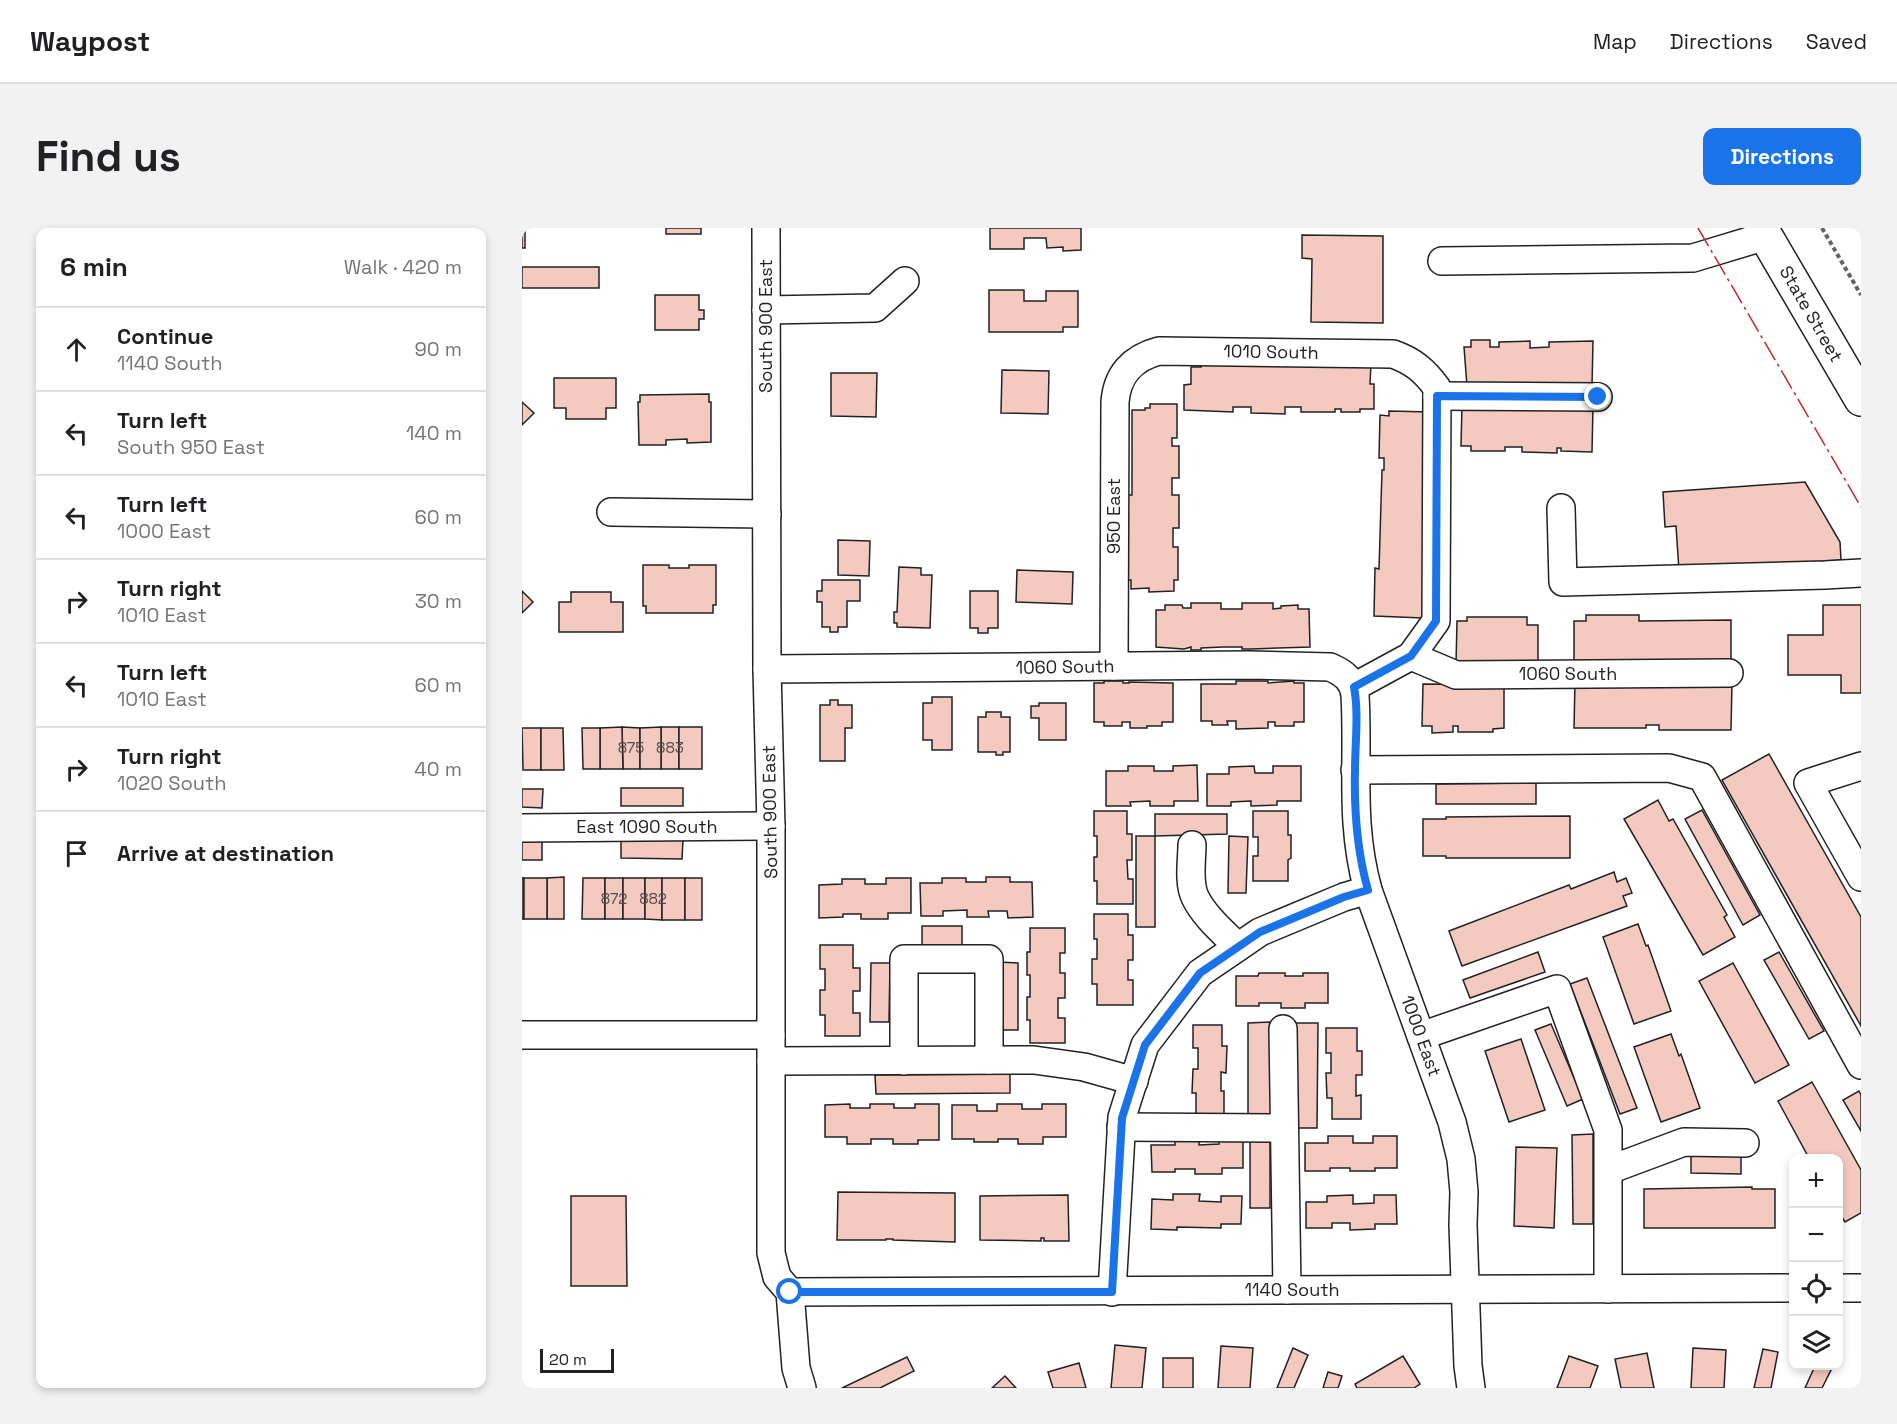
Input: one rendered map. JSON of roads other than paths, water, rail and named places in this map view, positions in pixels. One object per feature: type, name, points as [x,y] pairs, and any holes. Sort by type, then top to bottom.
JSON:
[{"type":"main road","name":"State Street","points":[[1763,232],[1861,399]]},
{"type":"street","name":"South 900 East","points":[[766,228],[767,669],[771,826],[771,1253],[777,1277],[790,1292],[796,1368],[802,1388]]},
{"type":"street","points":[[1442,261],[1693,258],[1763,232]]},
{"type":"street","points":[[766,310],[874,308],[905,281]]},
{"type":"street","name":"1010 South","points":[[1126,369],[1136,360],[1159,351],[1393,354],[1418,366],[1429,376],[1437,388],[1437,396]]},
{"type":"street","name":"950 East","points":[[1114,666],[1114,402],[1118,385],[1126,369]]},
{"type":"street","points":[[1354,687],[1411,656],[1436,621],[1437,396],[1598,397]]},
{"type":"street","points":[[1561,508],[1563,582],[1825,576],[1861,573]]},
{"type":"street","points":[[611,512],[767,514]]},
{"type":"street","name":"1060 South","points":[[1411,656],[1456,675],[1729,674]]},
{"type":"street","name":"1060 South","points":[[767,669],[1070,668],[1248,664],[1330,667],[1340,671],[1354,687]]},
{"type":"street","name":"1000 East","points":[[1354,687],[1356,730],[1354,770],[1357,836],[1361,865],[1452,1122],[1461,1159],[1464,1192],[1468,1366],[1472,1388]]},
{"type":"street","points":[[1861,766],[1808,783],[1861,877]]},
{"type":"street","points":[[1354,770],[1669,768],[1702,777],[1861,1065]]},
{"type":"street","name":"East 1090 South","points":[[522,828],[771,826]]},
{"type":"street","points":[[1192,845],[1194,896],[1211,919],[1238,947]]},
{"type":"street","points":[[1112,1292],[1122,1118],[1145,1045],[1200,973],[1260,932],[1344,897],[1368,890]]},
{"type":"street","points":[[904,1060],[904,959],[989,959],[989,1060]]},
{"type":"street","points":[[1421,1036],[1557,989],[1608,1131],[1608,1289]]},
{"type":"street","points":[[1283,1029],[1287,1290]]},
{"type":"street","points":[[522,1035],[771,1035]]},
{"type":"street","points":[[771,1061],[1034,1060],[1084,1067],[1134,1081]]},
{"type":"street","points":[[1121,1127],[1284,1128]]},
{"type":"street","points":[[1609,1170],[1684,1142],[1745,1143]]},
{"type":"street","name":"1140 South","points":[[790,1292],[1789,1288]]},
{"type":"street","points":[[1843,1288],[1861,1288]]}]
